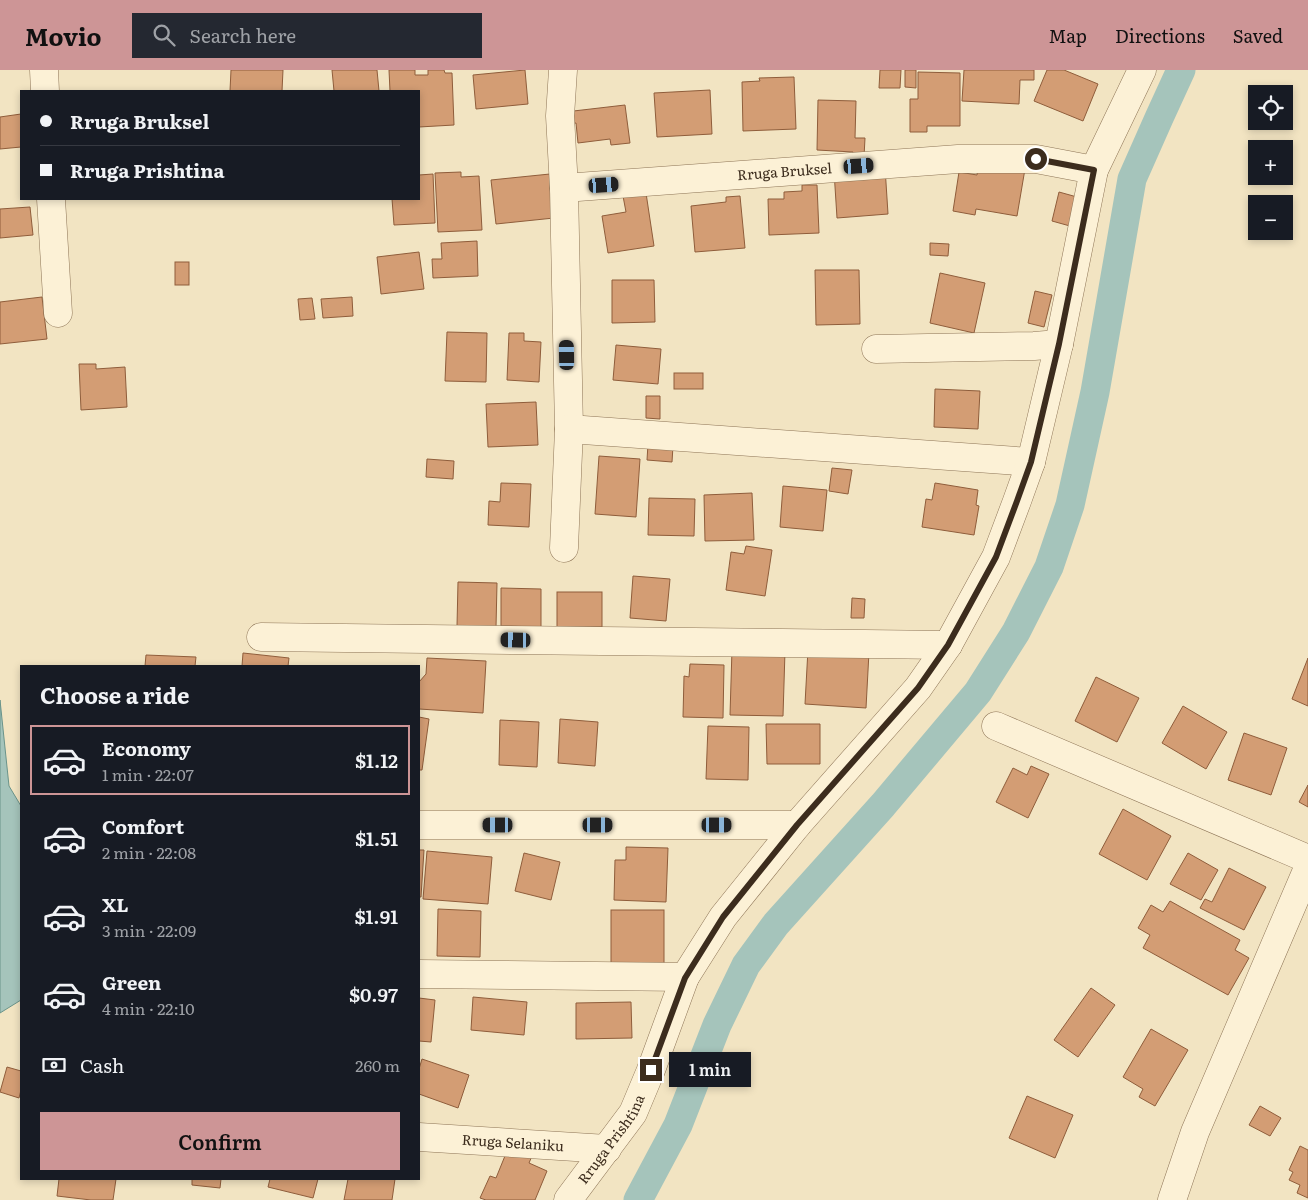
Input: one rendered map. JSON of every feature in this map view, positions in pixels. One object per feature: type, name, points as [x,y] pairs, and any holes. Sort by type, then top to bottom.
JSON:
[{"type":"street","points":[[44,70],[45,90]]},
{"type":"street","points":[[563,70],[560,116],[564,188],[569,429],[564,548]]},
{"type":"street","name":"Rruga Prishtina","points":[[568,1200],[633,1113],[685,978],[723,917],[797,825],[918,688],[948,645],[996,557],[1031,462],[1059,344],[1094,170],[1142,70]]},
{"type":"street","name":"Rruga Bruksel","points":[[564,188],[958,159],[1036,159],[1094,170]]},
{"type":"street","points":[[52,200],[58,313]]},
{"type":"street","points":[[876,349],[1059,344]]},
{"type":"street","points":[[569,429],[1031,462]]},
{"type":"street","points":[[260,637],[948,645]]},
{"type":"street","points":[[996,726],[1308,860]]},
{"type":"street","points":[[420,825],[797,825]]},
{"type":"street","points":[[1172,1200],[1195,1132],[1308,868]]},
{"type":"street","points":[[420,974],[685,978]]},
{"type":"street","name":"Rruga Selaniku","points":[[420,1137],[607,1149]]},
{"type":"water","points":[[0,700],[9,786],[20,804],[20,1001],[0,1013]]},
{"type":"building","points":[[231,70],[283,70],[282,90],[230,90]]},
{"type":"building","points":[[332,70],[377,70],[379,90],[334,90]]},
{"type":"building","points":[[389,70],[415,70],[415,75],[428,75],[428,70],[444,70],[445,73],[452,73],[454,125],[420,127],[420,90],[390,90]]},
{"type":"building","points":[[525,70],[528,104],[476,109],[473,75]]},
{"type":"building","points":[[880,70],[901,70],[900,88],[879,88]]},
{"type":"building","points":[[905,70],[916,70],[916,88],[905,87]]},
{"type":"building","points":[[964,70],[1034,70],[1034,80],[1020,80],[1019,104],[962,101]]},
{"type":"building","points":[[1047,70],[1064,70],[1098,84],[1083,121],[1034,101]]},
{"type":"building","points":[[918,72],[960,73],[960,126],[927,126],[927,132],[910,132],[910,99],[918,99]]},
{"type":"building","points":[[794,77],[796,129],[743,131],[742,82],[760,81],[759,78]]},
{"type":"building","points":[[710,90],[712,134],[657,137],[654,93]]},
{"type":"building","points":[[818,100],[856,101],[855,138],[865,138],[864,157],[852,156],[853,152],[817,150]]},
{"type":"building","points":[[625,105],[630,143],[611,145],[610,139],[578,143],[576,123],[566,124],[565,112]]},
{"type":"building","points":[[20,114],[20,147],[0,149],[0,117]]},
{"type":"building","points":[[979,160],[1026,163],[1017,216],[976,209],[975,215],[953,211],[959,172],[977,175]]},
{"type":"building","points":[[885,167],[888,214],[837,218],[834,171]]},
{"type":"building","points":[[461,172],[461,177],[479,176],[482,230],[438,232],[435,173]]},
{"type":"building","points":[[433,174],[435,223],[394,225],[392,200],[420,200],[420,175]]},
{"type":"building","points":[[550,174],[554,218],[496,224],[491,180]]},
{"type":"building","points":[[802,185],[817,185],[819,233],[769,235],[768,199],[784,199],[784,192],[802,191]]},
{"type":"building","points":[[1059,192],[1077,197],[1070,226],[1052,221]]},
{"type":"building","points":[[646,193],[654,246],[608,253],[602,216],[626,212],[623,196]]},
{"type":"building","points":[[740,196],[745,248],[695,252],[691,206],[726,202],[726,197]]},
{"type":"building","points":[[30,207],[33,235],[0,238],[0,209]]},
{"type":"building","points":[[477,241],[478,276],[433,278],[432,259],[442,259],[441,243]]},
{"type":"building","points":[[930,243],[949,244],[948,256],[930,255]]},
{"type":"building","points":[[419,252],[424,289],[381,294],[377,257]]},
{"type":"building","points":[[175,262],[189,262],[189,285],[175,285]]},
{"type":"building","points":[[815,270],[859,270],[860,324],[816,325]]},
{"type":"building","points":[[940,273],[985,283],[974,333],[930,323]]},
{"type":"building","points":[[612,280],[654,280],[655,322],[612,323]]},
{"type":"building","points":[[1035,291],[1052,295],[1044,327],[1028,323]]},
{"type":"building","points":[[42,297],[47,339],[0,344],[0,302]]},
{"type":"building","points":[[352,297],[353,316],[323,318],[321,299]]},
{"type":"building","points":[[312,298],[315,319],[300,320],[298,299]]},
{"type":"building","points":[[447,332],[487,333],[486,382],[445,381]]},
{"type":"building","points":[[509,333],[524,333],[524,341],[541,342],[539,382],[507,380]]},
{"type":"building","points":[[616,345],[661,349],[658,384],[613,380]]},
{"type":"building","points":[[79,364],[96,364],[96,369],[125,367],[127,407],[81,410]]},
{"type":"building","points":[[674,373],[703,373],[703,389],[674,389]]},
{"type":"building","points":[[935,389],[980,391],[978,429],[934,427]]},
{"type":"building","points":[[646,396],[660,396],[660,419],[646,418]]},
{"type":"building","points":[[536,402],[538,445],[488,447],[486,404]]},
{"type":"building","points":[[648,444],[673,446],[672,462],[647,460]]},
{"type":"building","points":[[599,456],[640,459],[636,517],[595,514]]},
{"type":"building","points":[[427,459],[454,461],[453,479],[426,477]]},
{"type":"building","points":[[832,468],[852,470],[848,494],[829,491]]},
{"type":"building","points":[[501,483],[531,484],[529,527],[488,525],[489,501],[500,502]]},
{"type":"building","points":[[935,483],[978,490],[976,505],[979,506],[974,535],[922,527],[926,499],[932,500]]},
{"type":"building","points":[[783,486],[827,490],[823,531],[780,527]]},
{"type":"building","points":[[752,493],[754,540],[705,541],[704,495]]},
{"type":"building","points":[[649,498],[695,499],[694,536],[648,535]]},
{"type":"building","points":[[746,546],[772,550],[765,596],[726,590],[731,552],[744,554]]},
{"type":"building","points":[[633,576],[670,579],[666,621],[630,618]]},
{"type":"building","points":[[458,582],[497,583],[496,627],[457,626]]},
{"type":"building","points":[[501,588],[541,589],[541,627],[501,626]]},
{"type":"building","points":[[557,592],[602,592],[602,627],[557,627]]},
{"type":"building","points":[[852,598],[865,599],[864,618],[851,618]]},
{"type":"building","points":[[732,649],[785,651],[783,716],[730,715]]},
{"type":"building","points":[[808,649],[869,652],[866,708],[805,704]]},
{"type":"building","points":[[243,653],[289,658],[288,665],[242,665]]},
{"type":"building","points":[[146,655],[196,657],[195,665],[145,665]]},
{"type":"building","points":[[427,658],[486,661],[483,713],[420,709],[420,681],[426,674]]},
{"type":"building","points":[[1308,658],[1308,706],[1292,699]]},
{"type":"building","points":[[690,664],[724,665],[723,718],[683,717],[684,676],[689,677]]},
{"type":"building","points":[[1096,677],[1139,698],[1117,742],[1075,721]]},
{"type":"building","points":[[1183,706],[1227,732],[1206,769],[1162,743]]},
{"type":"building","points":[[420,717],[429,719],[422,770],[420,770]]},
{"type":"building","points":[[560,719],[598,722],[595,766],[558,763]]},
{"type":"building","points":[[500,720],[539,722],[537,767],[499,765]]},
{"type":"building","points":[[766,724],[820,724],[820,764],[767,764]]},
{"type":"building","points":[[708,726],[749,727],[748,780],[706,779]]},
{"type":"building","points":[[1244,733],[1287,748],[1271,795],[1228,780]]},
{"type":"building","points":[[1031,766],[1049,774],[1028,818],[996,802],[1013,768],[1027,775]]},
{"type":"building","points":[[1308,785],[1308,807],[1299,802]]},
{"type":"building","points":[[1123,809],[1171,836],[1147,880],[1099,854]]},
{"type":"building","points":[[626,847],[668,848],[666,902],[614,900],[615,860],[626,860]]},
{"type":"building","points":[[420,850],[424,850],[421,897]]},
{"type":"building","points":[[427,851],[492,857],[488,904],[423,899]]},
{"type":"building","points":[[524,853],[560,862],[551,900],[515,891]]},
{"type":"building","points":[[1188,853],[1218,870],[1201,900],[1170,884]]},
{"type":"building","points":[[1229,868],[1266,887],[1244,930],[1200,908],[1205,899],[1212,902]]},
{"type":"building","points":[[1170,901],[1240,940],[1235,950],[1249,958],[1228,995],[1143,948],[1150,935],[1138,928],[1151,905],[1163,912]]},
{"type":"building","points":[[438,909],[481,911],[480,957],[437,956]]},
{"type":"building","points":[[611,910],[664,910],[664,965],[611,965]]},
{"type":"building","points":[[1091,988],[1115,1005],[1078,1057],[1054,1040]]},
{"type":"building","points":[[473,997],[527,1002],[524,1035],[471,1030]]},
{"type":"building","points":[[420,998],[435,1000],[431,1042],[420,1041]]},
{"type":"building","points":[[631,1002],[632,1038],[576,1039],[576,1003]]},
{"type":"building","points":[[1151,1029],[1188,1050],[1155,1106],[1139,1097],[1143,1089],[1123,1077]]},
{"type":"building","points":[[422,1059],[469,1075],[458,1108],[420,1094],[420,1066]]},
{"type":"building","points":[[7,1067],[20,1071],[19,1098],[0,1092]]},
{"type":"building","points":[[1027,1096],[1073,1115],[1055,1158],[1009,1138]]},
{"type":"building","points":[[1260,1106],[1281,1118],[1270,1136],[1249,1125]]},
{"type":"building","points":[[509,1146],[532,1156],[529,1163],[547,1171],[535,1200],[486,1200],[480,1198],[490,1176],[496,1178]]},
{"type":"building","points":[[1300,1146],[1308,1150],[1308,1198],[1297,1193],[1300,1185],[1289,1180],[1293,1172],[1289,1170]]},
{"type":"building","points":[[59,1180],[116,1180],[113,1200],[91,1200],[57,1196]]},
{"type":"building","points":[[192,1180],[221,1180],[220,1188],[192,1185]]},
{"type":"building","points":[[270,1180],[318,1180],[313,1198],[268,1187]]},
{"type":"building","points":[[348,1180],[395,1180],[392,1200],[344,1200]]},
{"type":"waterway","points":[[638,1200],[678,1125],[717,1025],[746,965],[776,924],[883,805],[978,692],[1016,632],[1049,567],[1070,505],[1095,392],[1132,179],[1181,70]]},
{"type":"route","points":[[651,1070],[685,978],[723,917],[797,825],[918,688],[948,645],[996,557],[1031,462],[1059,344],[1094,170],[1036,159]]}]
